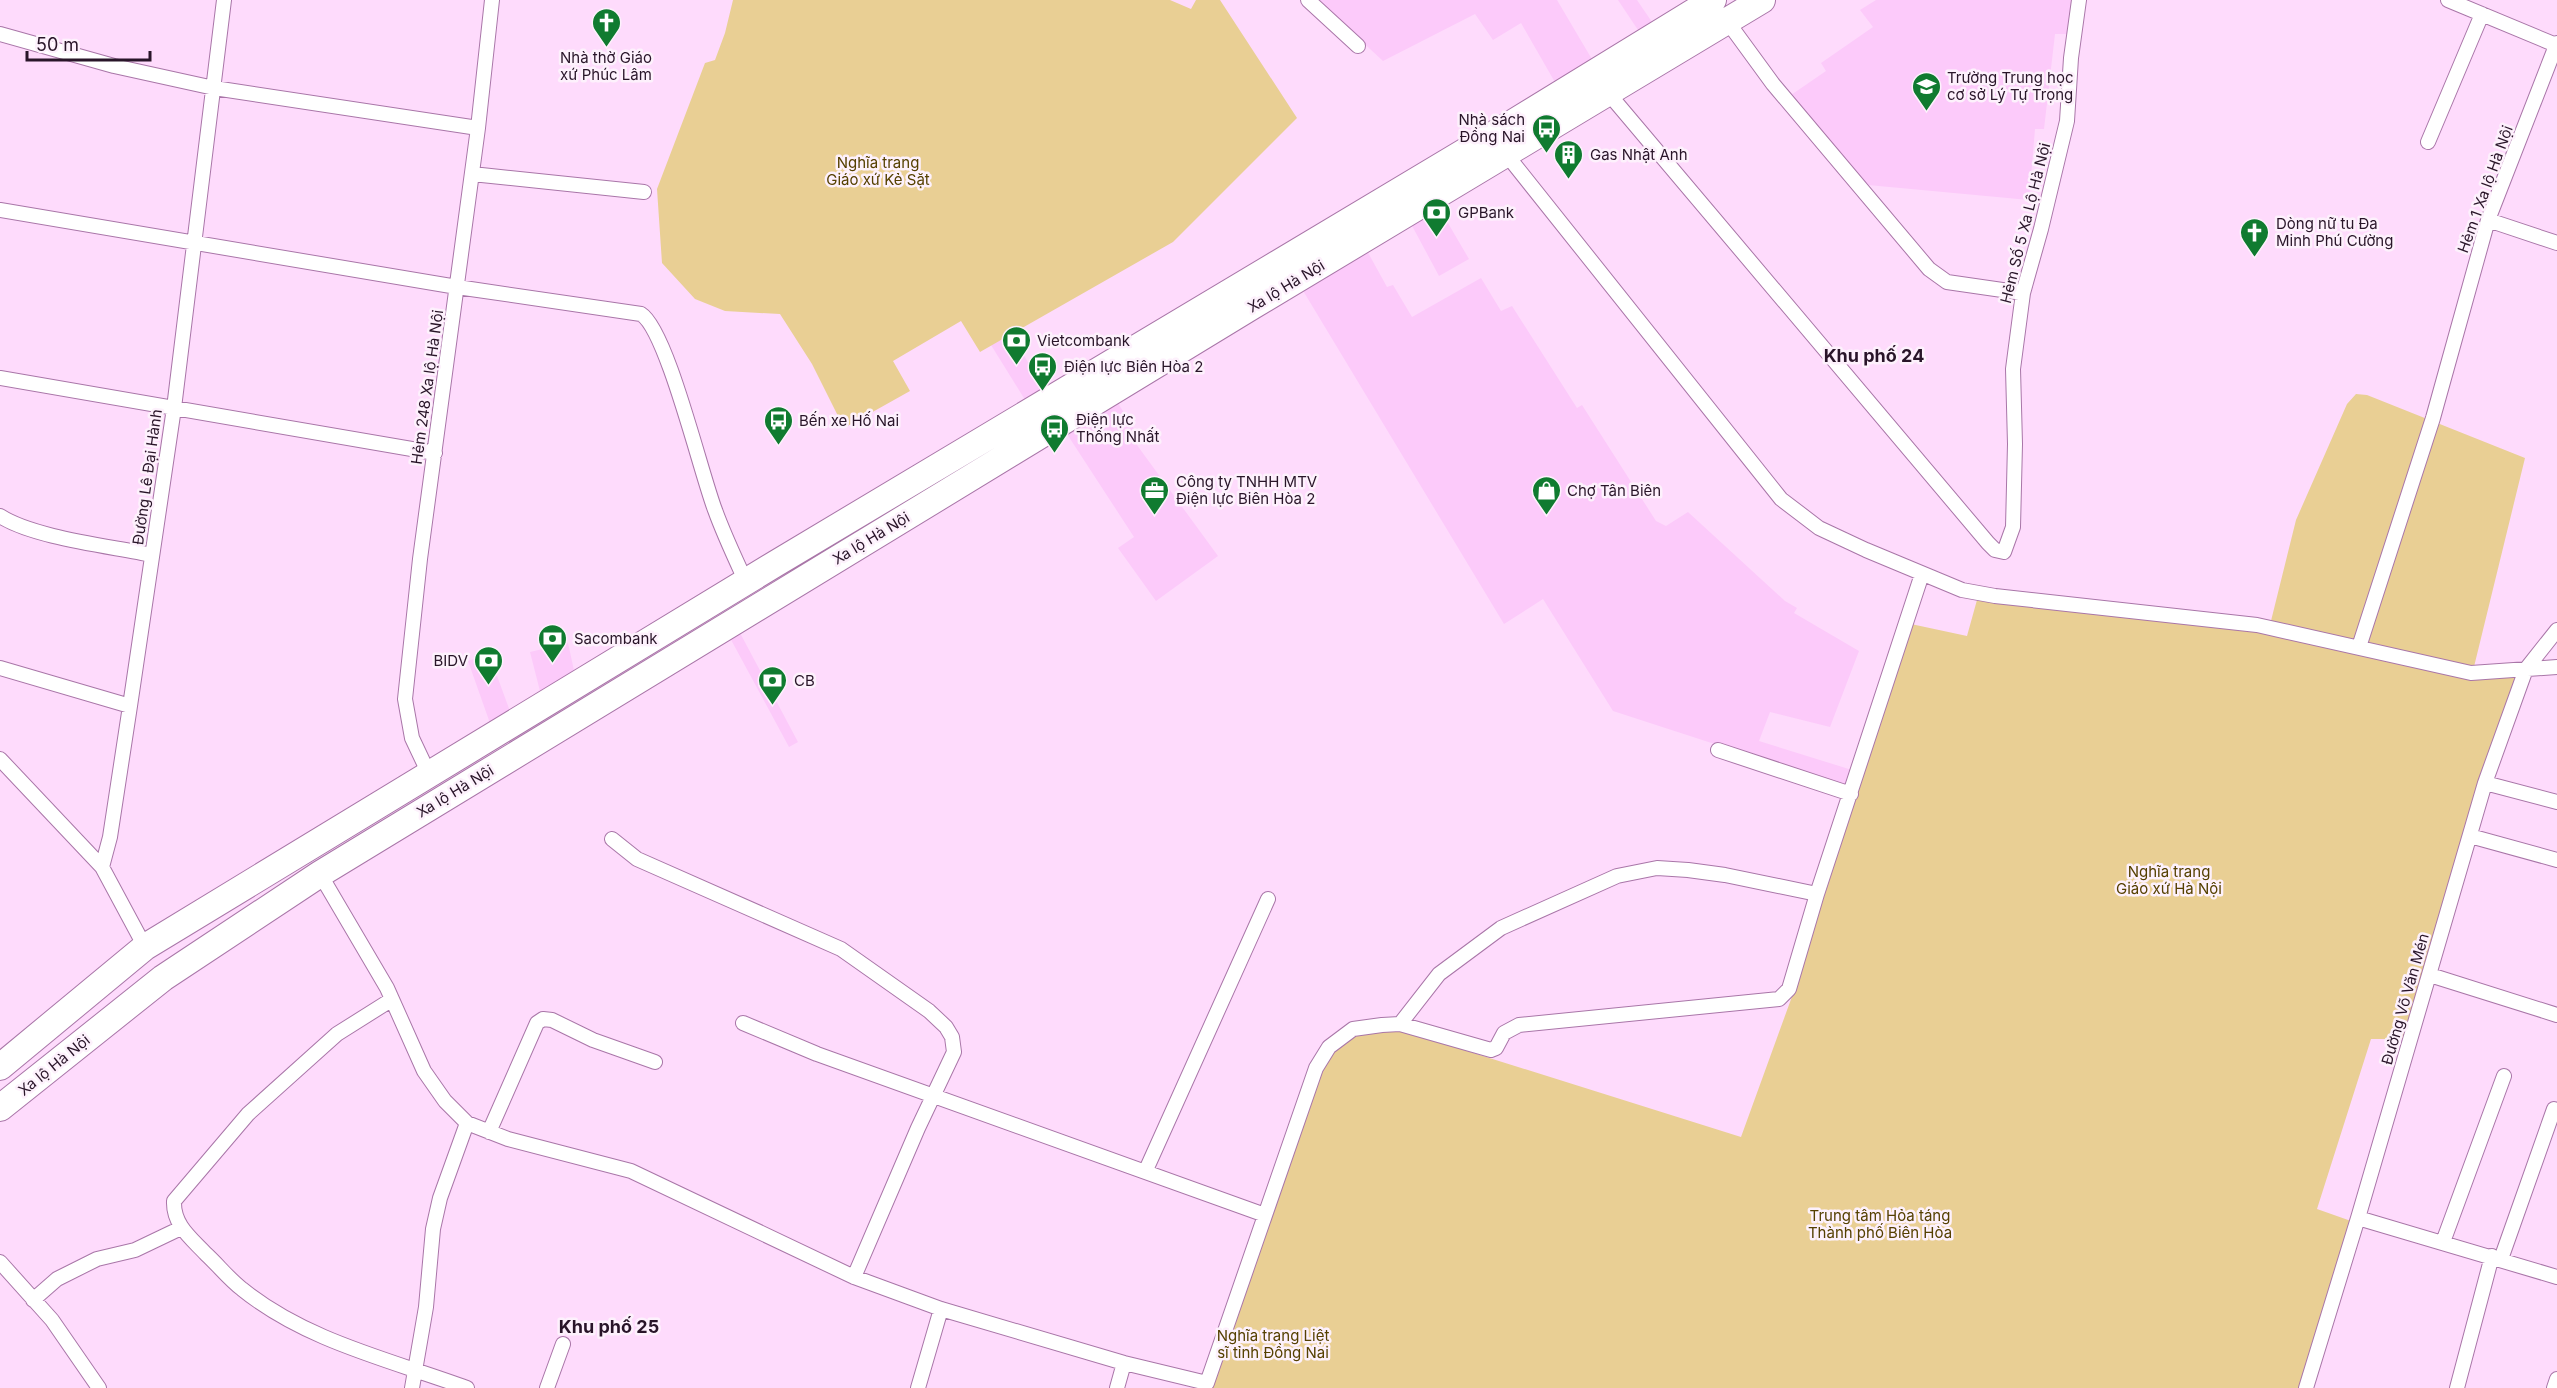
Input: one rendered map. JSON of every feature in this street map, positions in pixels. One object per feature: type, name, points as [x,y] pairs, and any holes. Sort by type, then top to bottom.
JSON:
[{"type":"highway","name":"Xa lộ Hà Nội","points":[[0,1067],[146,947],[797,551],[1278,278],[1506,154],[1762,0]]},
{"type":"highway","name":"Xa lộ Hà Nội","points":[[0,1108],[163,978],[320,874],[810,575],[1278,278],[1703,2]]},
{"type":"highway","points":[[797,551],[810,575]]},
{"type":"highway","points":[[746,582],[758,607]]},
{"type":"street","name":"Đường Lê Đại Hành","points":[[102,867],[110,837],[174,408],[224,0]]},
{"type":"street","name":"Hẻm 248 Xa lộ Hà Nội","points":[[429,774],[412,738],[405,699],[420,559],[478,128],[492,0]]},
{"type":"street","points":[[1308,0],[1358,46]]},
{"type":"street","name":"Hẻm Số 5 Xa Lộ Hà Nội","points":[[1609,94],[1995,550],[2004,552],[2013,527],[2015,444],[2013,369],[2023,293],[2067,121],[2070,58],[2079,0]]},
{"type":"street","points":[[2448,0],[2557,44]]},
{"type":"street","points":[[2428,142],[2482,14]]},
{"type":"street","points":[[1727,21],[1773,84],[1929,269],[1947,282],[2023,293]]},
{"type":"street","points":[[0,34],[114,66],[214,88],[478,128]]},
{"type":"street","name":"Hẻm 1 Xa lộ Hà Nội","points":[[2359,647],[2433,418],[2488,220],[2557,44]]},
{"type":"street","points":[[1506,154],[1781,499],[1819,528],[1962,590],[1995,596],[2258,625],[2471,673],[2557,667]]},
{"type":"street","points":[[472,174],[644,192]]},
{"type":"street","points":[[0,210],[457,287],[634,312],[645,317],[667,357],[712,502],[746,582]]},
{"type":"street","points":[[2488,220],[2557,243]]},
{"type":"street","points":[[0,378],[435,453]]},
{"type":"street","points":[[0,516],[9,522],[36,531],[152,555]]},
{"type":"street","points":[[320,874],[387,988],[424,1071],[446,1101],[467,1123],[489,1132],[560,1153],[631,1171],[854,1277],[941,1309],[1124,1364],[1207,1383],[1316,1068],[1329,1047],[1353,1029],[1400,1024],[1491,1050],[1496,1048],[1504,1033],[1519,1025],[1779,999],[1789,989],[1817,894],[1922,573]]},
{"type":"street","name":"Đường Võ Văn Mén","points":[[2306,1388],[2485,783],[2526,669],[2557,630]]},
{"type":"street","points":[[0,668],[130,706]]},
{"type":"street","points":[[1718,750],[1851,794]]},
{"type":"street","points":[[0,759],[102,867],[146,947]]},
{"type":"street","points":[[2485,783],[2557,802]]},
{"type":"street","points":[[2470,836],[2557,860]]},
{"type":"street","points":[[612,840],[637,859],[841,949],[929,1011],[946,1027],[952,1038],[954,1052],[854,1277]]},
{"type":"street","points":[[1400,1024],[1439,974],[1501,928],[1617,876],[1657,867],[1725,875],[1817,894]]},
{"type":"street","points":[[1146,1170],[1268,898]]},
{"type":"street","points":[[2430,975],[2556,1011]]},
{"type":"street","points":[[391,999],[337,1034],[248,1114],[174,1201],[174,1211],[181,1228],[240,1288],[276,1314],[335,1342],[467,1388]]},
{"type":"street","points":[[489,1132],[537,1023],[543,1019],[552,1020],[593,1040],[655,1062]]},
{"type":"street","points":[[743,1023],[817,1054],[1146,1170],[1264,1215]]},
{"type":"street","points":[[2443,1242],[2504,1076]]},
{"type":"street","points":[[2457,1388],[2496,1258],[2554,1109]]},
{"type":"street","points":[[412,1388],[426,1307],[433,1229],[440,1198],[467,1123]]},
{"type":"street","points":[[2358,1218],[2557,1277]]},
{"type":"street","points":[[33,1300],[57,1279],[97,1259],[135,1250],[181,1228]]},
{"type":"street","points":[[0,1262],[52,1320],[99,1388]]},
{"type":"street","points":[[918,1388],[941,1309]]},
{"type":"street","points":[[547,1388],[563,1344]]},
{"type":"street","points":[[1117,1388],[1124,1364]]},
{"type":"street","points":[[2554,1388],[2557,1379]]},
{"type":"shaded area","points":[[1317,0],[1557,0],[1593,61],[1556,84],[1521,23],[1493,40],[1475,14],[1383,61]]},
{"type":"shaded area","points":[[1618,0],[1637,0],[1654,25],[1640,33]]},
{"type":"shaded area","name":"Trường Trung học cơ sở Lý Tự Trọng","points":[[1876,0],[2073,0],[2068,34],[2055,34],[2044,129],[2035,129],[2029,200],[1868,185],[1791,95],[1826,71],[1821,63],[1873,27],[1860,10]]},
{"type":"shaded area","name":"GPBank","points":[[1438,206],[1469,259],[1439,276],[1410,222]]},
{"type":"shaded area","name":"Chợ Tân Biên","points":[[1366,249],[1387,287],[1393,285],[1412,317],[1481,278],[1501,311],[1512,306],[1577,408],[1582,405],[1656,521],[1666,526],[1688,512],[1785,601],[1797,608],[1794,613],[1859,651],[1830,727],[1770,712],[1759,741],[1852,770],[1847,787],[1613,711],[1543,599],[1504,624],[1302,289]]},
{"type":"shaded area","name":"Vietcombank","points":[[1011,334],[1046,392],[1027,403],[991,345]]},
{"type":"shaded area","name":"Công ty TNHH MTV Điện lực Biên Hòa 2","points":[[1116,400],[1139,437],[1134,441],[1218,556],[1156,601],[1118,548],[1134,537],[1065,431]]},
{"type":"shaded area","name":"CB","points":[[739,631],[798,742],[789,747],[729,636]]},
{"type":"shaded area","name":"Sacombank","points":[[568,643],[575,675],[541,695],[530,652]]},
{"type":"shaded area","name":"BIDV","points":[[489,654],[511,714],[491,726],[468,661]]},
{"type":"green space","name":"Nghĩa trang Giáo xứ Kẻ Sặt","points":[[733,0],[1170,0],[1191,9],[1196,0],[1220,0],[1297,118],[1173,242],[980,352],[961,321],[893,361],[910,391],[844,428],[812,364],[780,314],[725,311],[695,299],[662,263],[657,189],[705,63],[715,60],[725,33]]},
{"type":"green space","points":[[2356,394],[2367,395],[2525,458],[2471,679],[2517,675],[2404,1039],[2371,1039],[2317,1209],[2351,1221],[2300,1388],[1210,1388],[1321,1070],[1337,1049],[1361,1035],[1397,1029],[1741,1137],[1794,991],[1911,624],[1967,636],[1977,600],[2268,633],[2296,520],[2347,404]]},
{"type":"place","name":"Nhà thờ Giáo xứ Phúc Lâm","points":[[606,48]]},
{"type":"place","name":"Trường Trung học cơ sở Lý Tự Trọng","points":[[1926,112]]},
{"type":"place","name":"Nhà sách Đồng Nai","points":[[1546,154]]},
{"type":"place","name":"Gas Nhật Anh","points":[[1569,180]]},
{"type":"place","name":"GPBank","points":[[1437,238]]},
{"type":"place","name":"Dòng nữ tu Đa Minh Phú Cường","points":[[2255,258]]},
{"type":"place","name":"Vietcombank","points":[[1016,366]]},
{"type":"place","name":"Điện lực Biên Hòa 2","points":[[1043,392]]},
{"type":"place","name":"Bến xe Hố Nai","points":[[778,446]]},
{"type":"place","name":"Điện lực Thống Nhất","points":[[1055,454]]},
{"type":"place","name":"Công ty TNHH MTV Điện lực Biên Hòa 2","points":[[1155,516]]},
{"type":"place","name":"Chợ Tân Biên","points":[[1546,516]]},
{"type":"place","name":"Sacombank","points":[[553,664]]},
{"type":"place","name":"BIDV","points":[[489,686]]},
{"type":"place","name":"CB","points":[[773,706]]},
{"type":"district","name":"Khu phố 24","points":[[1874,355]]},
{"type":"district","name":"Khu phố 25","points":[[609,1326]]},
{"type":"park label","name":"Nghĩa trang Giáo xứ Hà Nội","points":[[2169,880]]},
{"type":"park label","name":"Trung tâm Hỏa táng Thành phố Biên Hòa","points":[[1880,1224]]},
{"type":"park label","name":"Nghĩa trang Liệt sĩ tỉnh Đồng Nai","points":[[1273,1344]]}]
